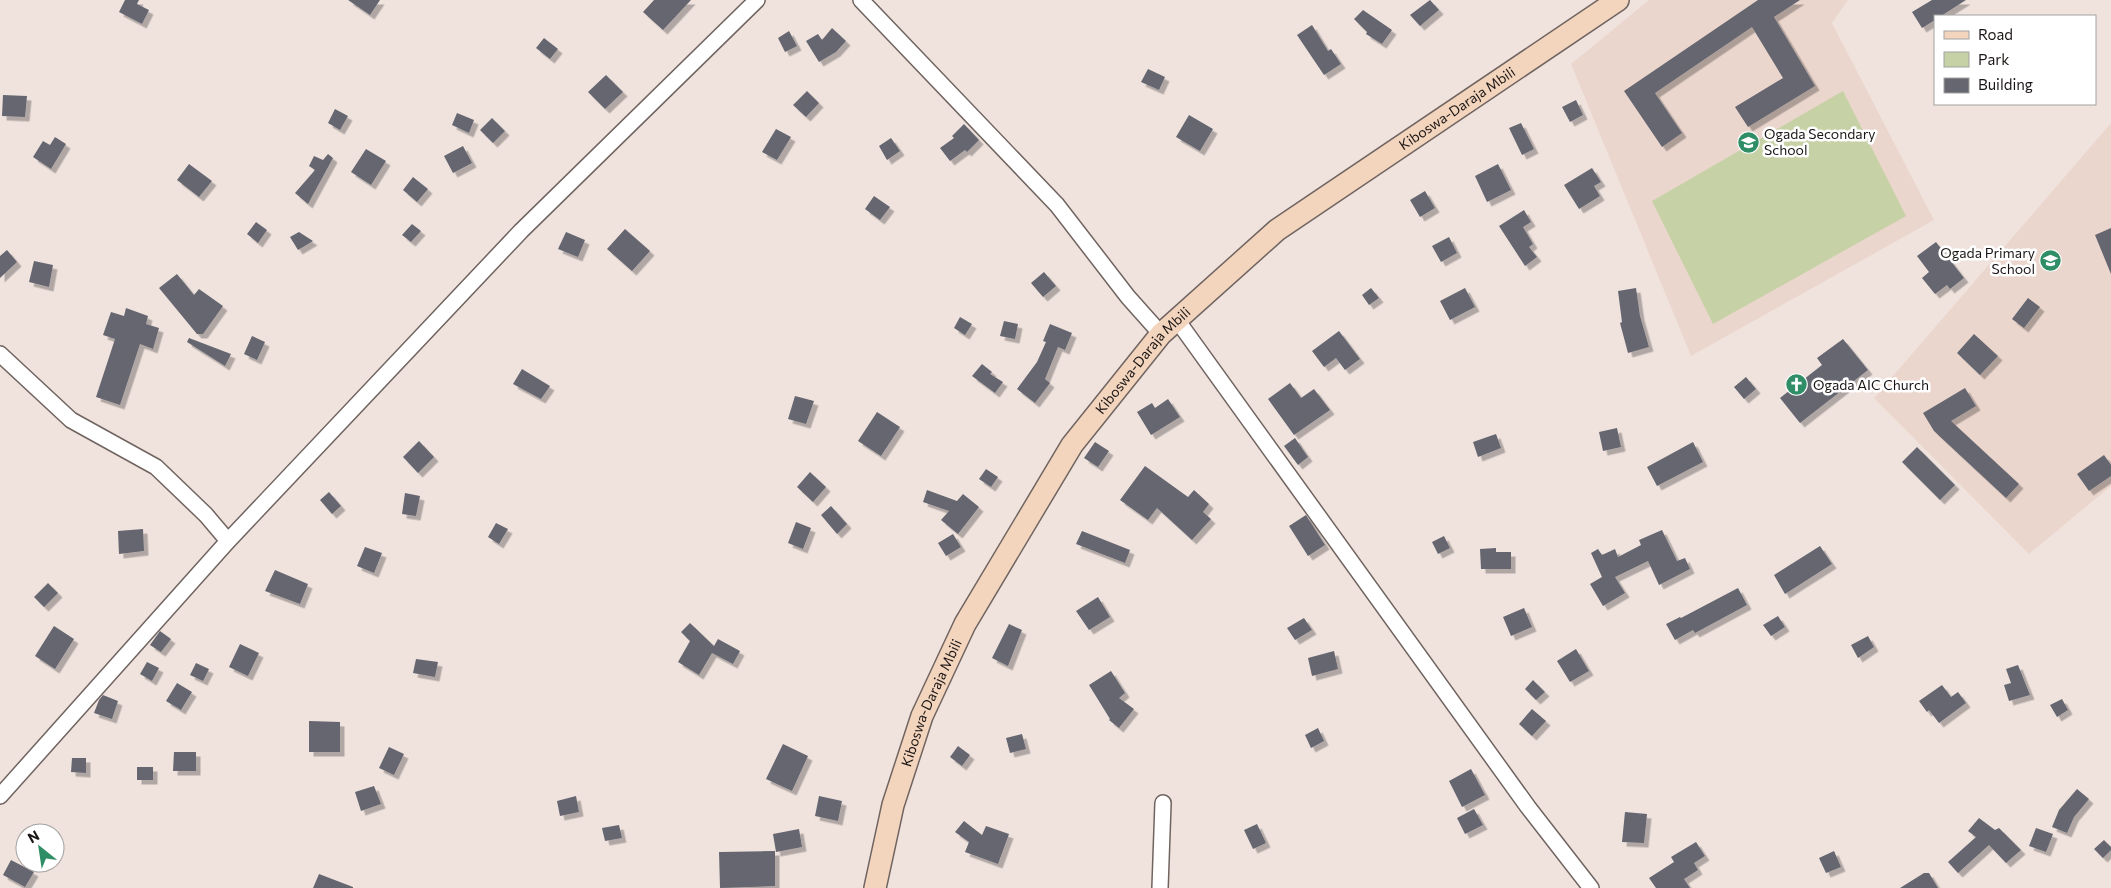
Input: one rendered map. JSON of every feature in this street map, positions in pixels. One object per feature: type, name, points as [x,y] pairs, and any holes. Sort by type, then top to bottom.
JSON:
[{"type":"main road","name":"Kiboswa-Daraja Mbili","points":[[875,888],[893,805],[922,716],[965,624],[1072,445],[1161,334],[1278,230],[1618,0]]},
{"type":"street","points":[[0,796],[113,672],[228,541],[521,231],[757,0]]},
{"type":"street","points":[[862,0],[1057,205],[1128,297],[1161,334]]},
{"type":"street","points":[[1177,320],[1528,808],[1591,888]]},
{"type":"street","points":[[0,354],[71,420],[156,467],[206,515],[228,541]]},
{"type":"street","points":[[1160,888],[1162,803]]},
{"type":"shaded area","name":"Ogada Secondary School","points":[[1649,0],[1848,0],[1832,23],[1934,220],[1691,356],[1571,64]]},
{"type":"shaded area","name":"Ogada Primary School","points":[[2111,123],[2111,486],[2029,554],[1874,398]]},
{"type":"green space","points":[[1843,91],[1906,216],[1713,324],[1652,201]]},
{"type":"building","points":[[125,0],[139,0],[137,4],[149,10],[142,24],[119,12]]},
{"type":"building","points":[[348,0],[380,0],[370,15]]},
{"type":"building","points":[[654,0],[691,0],[663,30],[643,12]]},
{"type":"building","points":[[1430,0],[1439,10],[1420,26],[1410,15]]},
{"type":"building","points":[[1758,0],[1800,0],[1774,17],[1815,86],[1748,127],[1735,107],[1783,78],[1752,27],[1655,93],[1682,133],[1662,147],[1624,91]]},
{"type":"building","points":[[1932,0],[1966,0],[1943,15],[1934,15],[1934,21],[1922,28],[1912,12]]},
{"type":"building","points":[[1363,10],[1392,30],[1382,44],[1366,34],[1367,32],[1354,19]]},
{"type":"building","points":[[1312,25],[1328,51],[1331,49],[1341,64],[1324,75],[1297,35]]},
{"type":"building","points":[[832,28],[846,41],[836,52],[819,62],[806,41],[818,34],[822,40]]},
{"type":"building","points":[[789,31],[797,46],[785,52],[778,38]]},
{"type":"building","points":[[544,38],[558,49],[550,59],[536,48]]},
{"type":"building","points":[[1148,69],[1165,77],[1159,90],[1141,82]]},
{"type":"building","points":[[606,75],[623,92],[605,109],[588,92]]},
{"type":"building","points":[[807,91],[819,103],[806,117],[793,105]]},
{"type":"building","points":[[3,95],[27,96],[25,117],[2,116]]},
{"type":"building","points":[[1576,100],[1583,115],[1570,122],[1562,107]]},
{"type":"building","points":[[335,109],[348,116],[340,130],[328,123]]},
{"type":"building","points":[[457,113],[474,120],[469,133],[452,125]]},
{"type":"building","points":[[1189,115],[1213,129],[1200,151],[1176,137]]},
{"type":"building","points":[[492,118],[505,131],[493,143],[480,130]]},
{"type":"building","points":[[1521,123],[1534,149],[1522,155],[1509,128]]},
{"type":"building","points":[[964,124],[979,140],[967,152],[965,150],[950,161],[940,148],[954,138],[952,136]]},
{"type":"building","points":[[776,129],[791,137],[777,160],[762,152]]},
{"type":"building","points":[[55,137],[66,144],[51,169],[33,157],[43,141],[50,145]]},
{"type":"building","points":[[891,138],[900,151],[887,160],[879,146]]},
{"type":"building","points":[[463,146],[472,163],[453,173],[444,156]]},
{"type":"building","points":[[366,149],[386,161],[371,185],[351,172]]},
{"type":"building","points":[[328,154],[333,158],[308,204],[295,193],[315,170],[309,166],[314,156],[323,160]]},
{"type":"building","points":[[189,164],[212,181],[199,197],[177,180]]},
{"type":"building","points":[[1498,164],[1511,190],[1487,202],[1475,176]]},
{"type":"building","points":[[1592,168],[1601,182],[1594,186],[1600,196],[1579,209],[1564,185]]},
{"type":"building","points":[[413,177],[428,189],[417,202],[403,190]]},
{"type":"building","points":[[1425,191],[1435,208],[1420,217],[1410,200]]},
{"type":"building","points":[[874,196],[890,207],[880,220],[865,209]]},
{"type":"building","points":[[1524,210],[1531,222],[1523,227],[1533,244],[1529,247],[1537,257],[1525,266],[1499,226]]},
{"type":"building","points":[[256,222],[267,230],[258,243],[247,234]]},
{"type":"building","points":[[412,224],[421,231],[411,242],[402,235]]},
{"type":"building","points":[[2111,228],[2111,274],[2095,235]]},
{"type":"building","points":[[625,229],[650,251],[632,271],[607,249]]},
{"type":"building","points":[[299,232],[313,241],[298,250],[290,237]]},
{"type":"building","points":[[566,232],[585,240],[578,257],[558,249]]},
{"type":"building","points":[[1449,237],[1457,253],[1441,262],[1432,246]]},
{"type":"building","points":[[1936,242],[1964,278],[1950,289],[1947,285],[1935,294],[1922,278],[1929,272],[1917,256]]},
{"type":"building","points":[[7,250],[17,262],[0,278],[0,256]]},
{"type":"building","points":[[34,261],[53,265],[49,287],[29,282]]},
{"type":"building","points":[[1044,272],[1056,286],[1043,297],[1031,283]]},
{"type":"building","points":[[177,274],[194,295],[199,289],[223,306],[203,334],[197,334],[159,288]]},
{"type":"building","points":[[1371,288],[1379,298],[1369,305],[1362,295]]},
{"type":"building","points":[[1465,288],[1475,307],[1450,320],[1440,301]]},
{"type":"building","points":[[1636,288],[1640,316],[1649,347],[1628,353],[1620,323],[1622,322],[1618,291]]},
{"type":"building","points":[[2028,298],[2040,307],[2024,328],[2012,319]]},
{"type":"building","points":[[126,308],[148,316],[146,324],[159,328],[153,349],[140,344],[120,405],[96,397],[115,339],[103,335],[111,312],[124,316]]},
{"type":"building","points":[[960,317],[972,324],[965,335],[954,328]]},
{"type":"building","points":[[1004,321],[1018,324],[1015,339],[1000,336]]},
{"type":"building","points":[[1050,324],[1072,333],[1065,350],[1058,347],[1045,379],[1050,383],[1035,403],[1017,389],[1037,362],[1046,342],[1043,341]]},
{"type":"building","points":[[1339,331],[1360,359],[1345,370],[1336,358],[1324,367],[1312,351]]},
{"type":"building","points":[[1974,334],[1998,356],[1980,375],[1957,353]]},
{"type":"building","points":[[252,336],[265,342],[257,360],[244,354]]},
{"type":"building","points":[[189,338],[231,354],[225,366],[187,342]]},
{"type":"building","points":[[1843,339],[1868,370],[1800,423],[1780,398],[1822,365],[1817,358]]},
{"type":"building","points":[[982,364],[992,372],[990,374],[1003,382],[995,393],[972,376]]},
{"type":"building","points":[[522,369],[550,386],[541,399],[513,384]]},
{"type":"building","points":[[1746,377],[1756,389],[1744,399],[1734,387]]},
{"type":"building","points":[[1290,383],[1301,398],[1314,389],[1330,410],[1294,435],[1268,399]]},
{"type":"building","points":[[1965,388],[1976,406],[1951,421],[2019,484],[2006,498],[1934,431],[1923,413]]},
{"type":"building","points":[[795,396],[814,401],[806,424],[788,419]]},
{"type":"building","points":[[1168,399],[1180,417],[1151,435],[1137,412],[1152,403],[1155,408]]},
{"type":"building","points":[[877,412],[900,427],[881,456],[858,441]]},
{"type":"building","points":[[1617,428],[1621,447],[1603,451],[1599,432]]},
{"type":"building","points":[[1496,434],[1501,448],[1478,457],[1473,442]]},
{"type":"building","points":[[1295,438],[1308,457],[1298,465],[1284,446]]},
{"type":"building","points":[[419,441],[434,457],[418,473],[403,457]]},
{"type":"building","points":[[1095,442],[1109,451],[1098,467],[1084,458]]},
{"type":"building","points":[[1693,442],[1703,462],[1657,486],[1647,467]]},
{"type":"building","points":[[1917,447],[1955,485],[1940,500],[1902,462]]},
{"type":"building","points":[[2104,455],[2111,465],[2111,476],[2089,491],[2077,474]]},
{"type":"building","points":[[1145,466],[1188,497],[1194,490],[1209,504],[1203,512],[1211,519],[1192,540],[1157,508],[1148,520],[1120,500]]},
{"type":"building","points":[[986,469],[998,477],[991,487],[979,479]]},
{"type":"building","points":[[810,472],[826,487],[813,502],[797,487]]},
{"type":"building","points":[[927,490],[957,501],[963,494],[979,507],[958,534],[941,520],[949,511],[923,502]]},
{"type":"building","points":[[329,492],[341,506],[332,514],[320,500]]},
{"type":"building","points":[[405,493],[420,496],[416,516],[402,514]]},
{"type":"building","points":[[831,506],[847,524],[837,534],[821,515]]},
{"type":"building","points":[[1306,515],[1325,545],[1308,556],[1289,526]]},
{"type":"building","points":[[796,522],[811,528],[803,549],[788,543]]},
{"type":"building","points":[[496,523],[508,529],[499,544],[488,537]]},
{"type":"building","points":[[143,529],[144,551],[119,554],[118,531]]},
{"type":"building","points":[[1662,530],[1677,561],[1685,558],[1690,569],[1659,585],[1648,561],[1615,577],[1625,593],[1603,606],[1590,584],[1602,577],[1591,553],[1598,549],[1602,555],[1615,549],[1618,557],[1641,545],[1639,540]]},
{"type":"building","points":[[1082,531],[1130,550],[1125,563],[1076,544]]},
{"type":"building","points":[[953,534],[961,547],[946,556],[938,543]]},
{"type":"building","points":[[1444,536],[1450,548],[1438,554],[1432,542]]},
{"type":"building","points":[[1820,546],[1832,564],[1785,594],[1774,575]]},
{"type":"building","points":[[365,547],[382,553],[374,573],[357,566]]},
{"type":"building","points":[[1496,548],[1496,552],[1511,552],[1511,569],[1481,569],[1480,549]]},
{"type":"building","points":[[275,570],[308,584],[300,604],[265,591]]},
{"type":"building","points":[[48,583],[58,593],[44,607],[34,597]]},
{"type":"building","points":[[1738,588],[1747,605],[1695,633],[1693,630],[1675,640],[1666,624]]},
{"type":"building","points":[[1098,597],[1110,617],[1089,630],[1076,611]]},
{"type":"building","points":[[1524,608],[1532,627],[1511,636],[1503,617]]},
{"type":"building","points":[[1778,616],[1785,627],[1771,636],[1763,625]]},
{"type":"building","points":[[1304,618],[1312,630],[1295,640],[1287,628]]},
{"type":"building","points":[[690,623],[714,646],[718,639],[740,651],[733,664],[712,653],[699,675],[678,662],[690,641],[681,632]]},
{"type":"building","points":[[1009,624],[1022,630],[1008,666],[992,658]]},
{"type":"building","points":[[54,626],[74,639],[55,669],[35,656]]},
{"type":"building","points":[[160,631],[171,639],[161,652],[150,645]]},
{"type":"building","points":[[1868,636],[1874,647],[1858,658],[1851,645]]},
{"type":"building","points":[[240,644],[259,653],[248,676],[229,667]]},
{"type":"building","points":[[1576,649],[1589,671],[1570,682],[1557,661]]},
{"type":"building","points":[[1334,651],[1338,669],[1312,676],[1308,658]]},
{"type":"building","points":[[416,659],[438,662],[435,677],[413,673]]},
{"type":"building","points":[[147,662],[159,668],[152,681],[140,674]]},
{"type":"building","points":[[196,663],[209,669],[203,681],[190,675]]},
{"type":"building","points":[[2018,665],[2030,695],[2009,701],[2004,685],[2011,683],[2006,669]]},
{"type":"building","points":[[1111,671],[1125,693],[1119,698],[1134,709],[1119,728],[1109,720],[1089,685]]},
{"type":"building","points":[[1533,680],[1545,692],[1536,700],[1525,689]]},
{"type":"building","points":[[177,683],[192,692],[181,710],[166,701]]},
{"type":"building","points":[[1942,685],[1951,697],[1958,692],[1966,703],[1939,723],[1919,701]]},
{"type":"building","points":[[103,695],[118,701],[112,719],[94,713]]},
{"type":"building","points":[[2062,699],[2068,710],[2057,717],[2050,705]]},
{"type":"building","points":[[1532,709],[1546,721],[1532,736],[1519,724]]},
{"type":"building","points":[[309,721],[340,722],[340,752],[309,752]]},
{"type":"building","points":[[1318,728],[1324,741],[1311,748],[1305,735]]},
{"type":"building","points":[[1022,734],[1026,749],[1010,753],[1006,738]]},
{"type":"building","points":[[783,744],[808,756],[792,791],[766,779]]},
{"type":"building","points":[[958,746],[970,755],[962,766],[950,757]]},
{"type":"building","points":[[389,747],[404,754],[394,775],[379,768]]},
{"type":"building","points":[[174,752],[196,752],[196,771],[173,771]]},
{"type":"building","points":[[72,758],[86,758],[86,773],[71,772]]},
{"type":"building","points":[[137,767],[153,767],[153,780],[137,780]]},
{"type":"building","points":[[1471,769],[1485,795],[1462,807],[1449,781]]},
{"type":"building","points":[[374,786],[381,804],[361,811],[355,792]]},
{"type":"building","points":[[2077,789],[2089,799],[2074,817],[2067,833],[2052,827],[2059,810]]},
{"type":"building","points":[[576,796],[579,812],[560,816],[557,801]]},
{"type":"building","points":[[819,796],[842,801],[838,821],[815,816]]},
{"type":"building","points":[[1474,809],[1483,825],[1465,834],[1457,818]]},
{"type":"building","points":[[1625,812],[1647,814],[1644,843],[1622,842]]},
{"type":"building","points":[[1979,818],[1995,830],[1999,828],[2021,850],[2006,863],[1989,845],[1958,873],[1948,862],[1976,837],[1968,831]]},
{"type":"building","points":[[964,821],[982,835],[986,826],[1009,834],[998,864],[965,852],[969,842],[955,832]]},
{"type":"building","points":[[1257,824],[1266,843],[1253,849],[1244,830]]},
{"type":"building","points":[[619,825],[622,838],[605,841],[602,828]]},
{"type":"building","points":[[2036,828],[2053,834],[2046,852],[2029,846]]},
{"type":"building","points":[[799,829],[802,847],[776,852],[773,834]]},
{"type":"building","points":[[2104,840],[2111,847],[2111,850],[2103,858],[2094,849]]},
{"type":"building","points":[[1696,842],[1705,856],[1694,863],[1698,870],[1684,879],[1690,888],[1656,888],[1649,878],[1674,862],[1671,857]]},
{"type":"building","points":[[775,851],[775,886],[720,888],[719,852]]},
{"type":"building","points":[[1834,851],[1841,867],[1826,873],[1819,858]]},
{"type":"building","points":[[11,860],[15,862],[15,873],[33,873],[25,887],[3,875]]},
{"type":"building","points":[[1924,873],[1929,873],[1938,888],[1900,888]]},
{"type":"building","points":[[319,874],[353,887],[353,888],[313,888]]},
{"type":"place","name":"Ogada Secondary School","points":[[1748,142]]},
{"type":"place","name":"Ogada Primary School","points":[[2051,261]]},
{"type":"place","name":"Ogada AIC Church","points":[[1797,385]]}]
